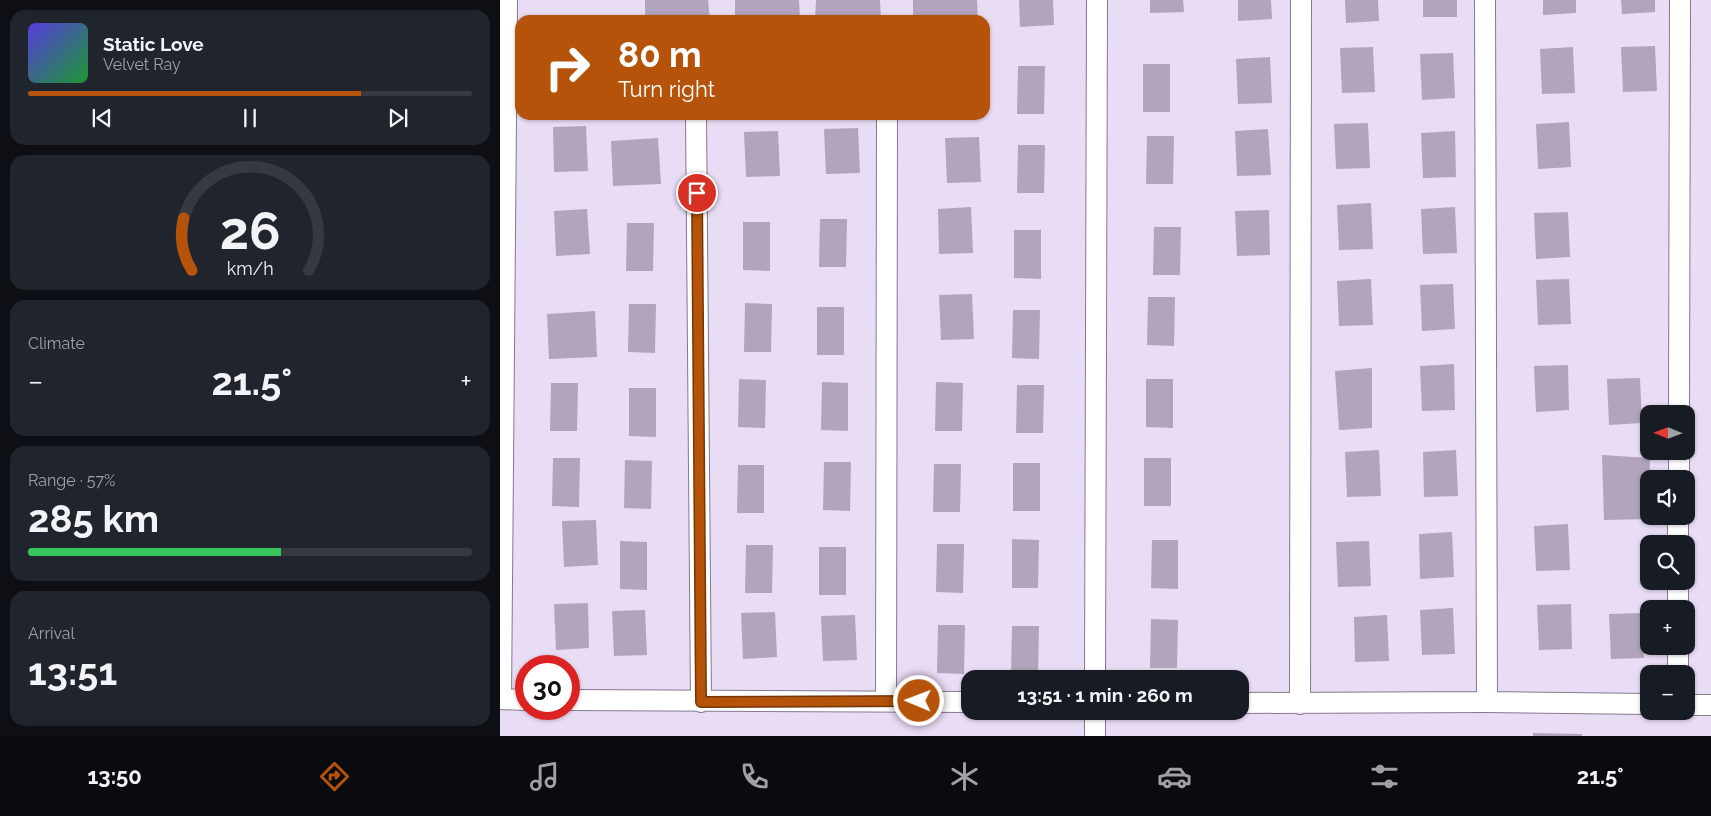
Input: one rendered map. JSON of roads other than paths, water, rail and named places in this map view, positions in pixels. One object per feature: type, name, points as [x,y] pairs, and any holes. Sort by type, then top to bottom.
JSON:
[{"type":"street","points":[[507,0],[501,699],[515,700]]},
{"type":"street","points":[[1300,704],[1301,0]]},
{"type":"street","points":[[1485,0],[1487,702]]},
{"type":"street","points":[[1679,405],[1680,0]]},
{"type":"street","points":[[1095,2],[1095,670]]},
{"type":"street","points":[[696,120],[701,702]]},
{"type":"street","points":[[886,701],[887,120]]},
{"type":"street","points":[[580,700],[961,702]]},
{"type":"street","points":[[1249,703],[1487,702],[1640,704]]},
{"type":"street","points":[[1695,704],[1711,705]]},
{"type":"street","points":[[1094,736],[1095,720]]}]
